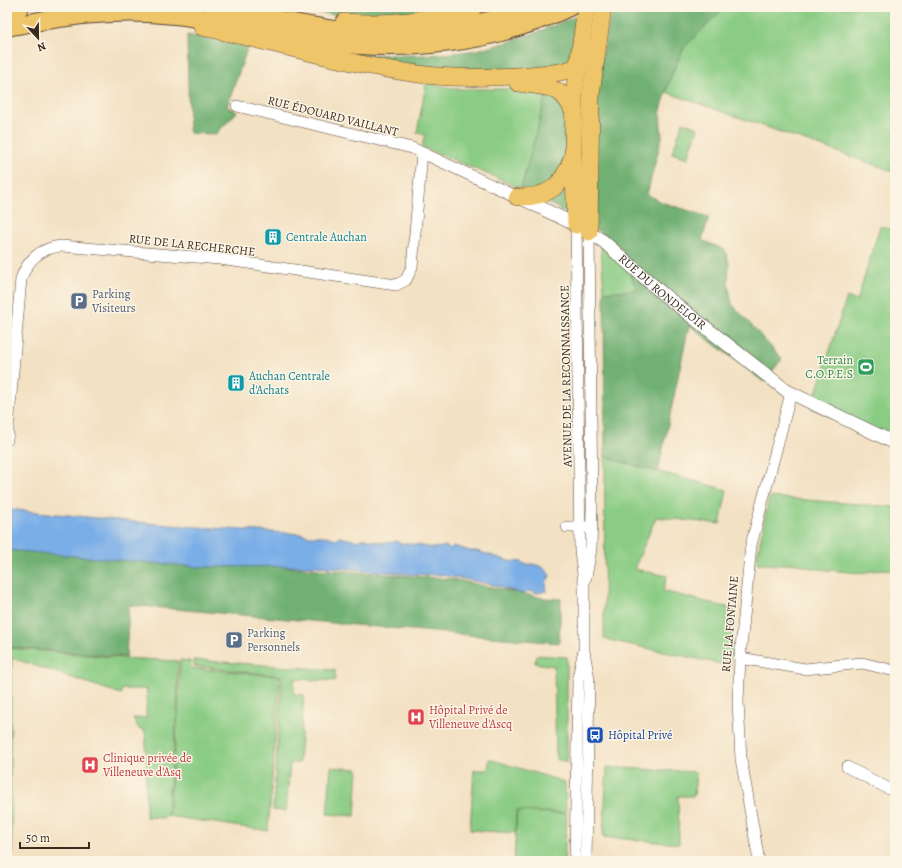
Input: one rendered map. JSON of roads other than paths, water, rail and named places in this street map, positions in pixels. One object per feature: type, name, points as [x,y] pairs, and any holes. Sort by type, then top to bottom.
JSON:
[{"type":"highway","points":[[7,9],[20,7]]},
{"type":"highway","points":[[213,7],[323,28],[386,33],[428,32],[484,22],[535,7]]},
{"type":"highway","points":[[7,27],[75,15],[124,12],[175,14],[320,41],[388,47],[461,41],[508,30],[552,15],[569,7]]},
{"type":"main road","points":[[233,7],[340,22],[387,24],[430,18],[474,7]]},
{"type":"main road","points":[[583,229],[573,154],[576,67],[586,7]]},
{"type":"main road","points":[[583,229],[591,106],[604,7]]},
{"type":"main road","points":[[75,15],[115,16],[175,22],[389,69],[436,76],[488,77],[563,72],[576,67],[593,53],[598,44]]},
{"type":"main road","points":[[488,77],[554,88],[566,98],[574,113]]},
{"type":"main road","points":[[517,196],[541,194],[557,186],[568,170],[573,154]]},
{"type":"street","name":"RUE ÉDOUARD VAILLANT","points":[[237,106],[403,146],[422,153]]},
{"type":"street","name":"RUE DU RONDELOIR","points":[[422,153],[517,196],[583,229],[603,241],[663,294],[791,393],[895,443]]},
{"type":"street","name":"RUE DE LA RECHERCHE","points":[[7,440],[21,278],[27,265],[38,255],[51,248],[66,246],[220,259],[396,285],[406,280],[412,267],[422,153]]},
{"type":"street","name":"AVENUE DE LA RECONNAISSANCE","points":[[583,229],[586,527],[580,559],[584,582],[584,651],[589,680],[586,861]]},
{"type":"street","name":"RUE LA FONTAINE","points":[[759,861],[741,759],[738,702],[740,658],[751,545],[791,393]]},
{"type":"street","points":[[567,527],[586,527]]},
{"type":"street","name":"AVENUE DE LA RECONNAISSANCE","points":[[575,861],[578,678],[584,651]]},
{"type":"street","points":[[740,658],[805,669],[862,663],[895,671]]},
{"type":"street","points":[[847,767],[895,792]]},
{"type":"water","points":[[7,509],[168,525],[326,536],[336,539],[339,537],[358,541],[363,538],[370,541],[380,542],[397,541],[400,544],[406,543],[434,548],[445,546],[450,549],[453,546],[470,551],[477,551],[509,561],[522,562],[526,565],[533,564],[546,570],[550,576],[546,582],[547,591],[537,593],[530,591],[523,594],[490,584],[442,575],[410,574],[316,566],[200,567],[7,550]]},
{"type":"place","name":"Centrale Auchan","points":[[273,237]]},
{"type":"place","name":"Parking Visiteurs","points":[[79,301]]},
{"type":"place","name":"Terrain C.O.P.E.S","points":[[866,367]]},
{"type":"place","name":"Auchan Centrale d'Achats","points":[[236,383]]},
{"type":"place","name":"Parking Personnels","points":[[234,640]]},
{"type":"place","name":"Hôpital Privé de Villeneuve d'Ascq","points":[[416,717]]},
{"type":"place","name":"Hôpital Privé","points":[[595,735]]},
{"type":"place","name":"Clinique privée de Villeneuve d'Asq","points":[[90,765]]}]
